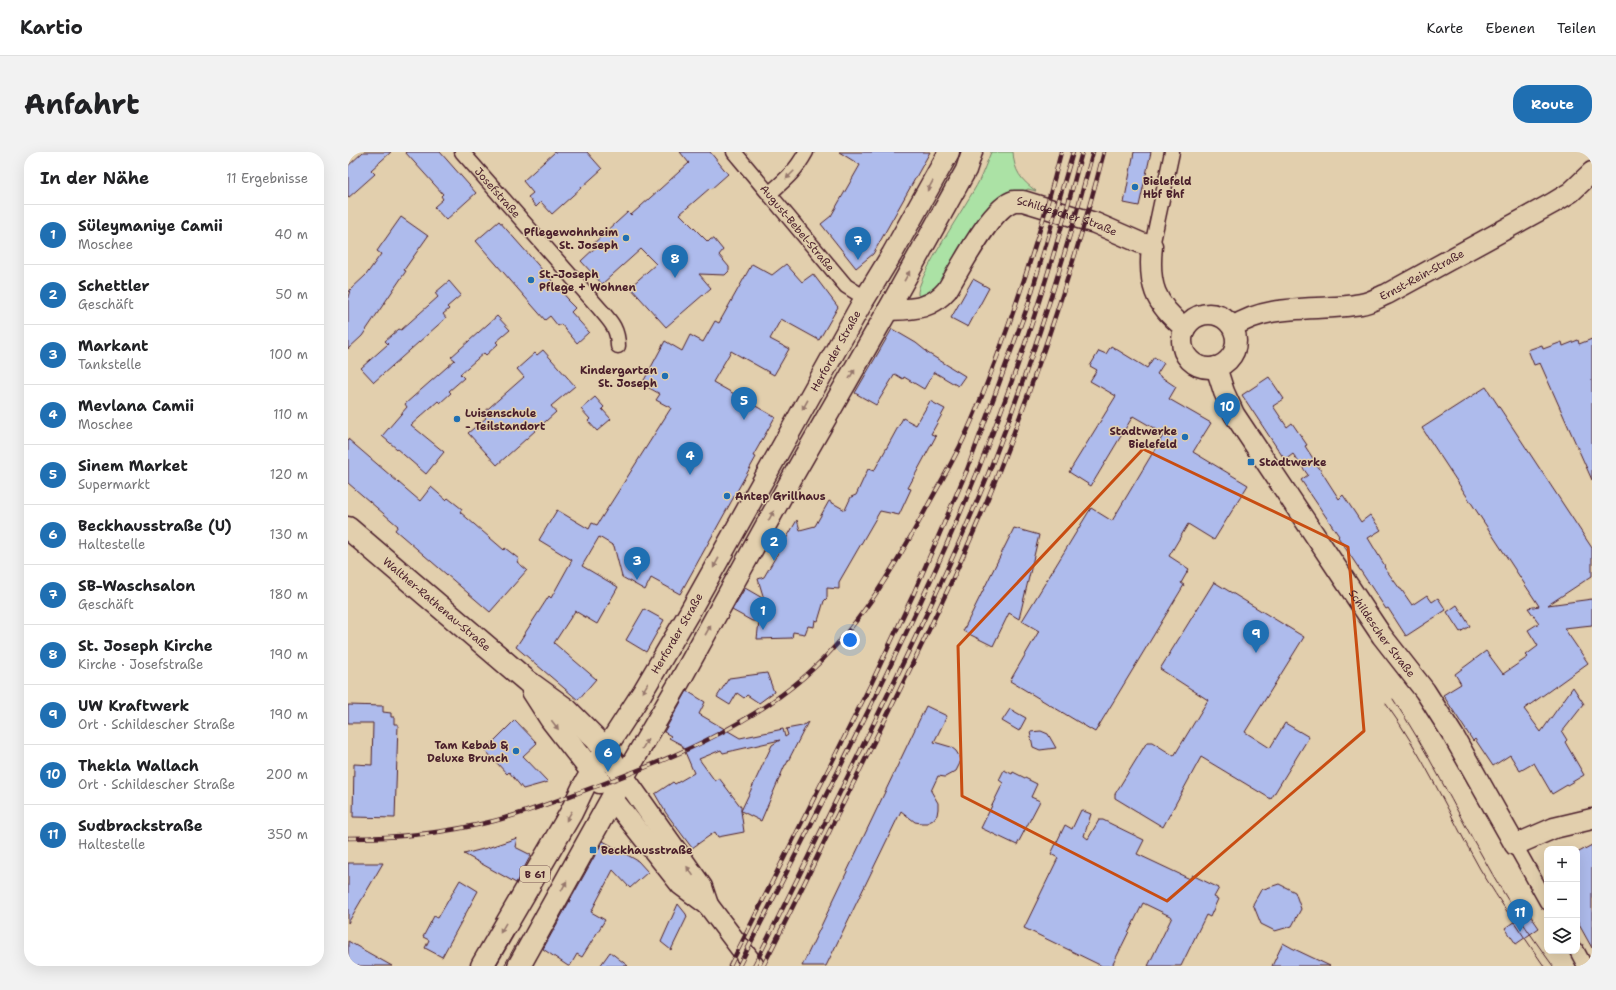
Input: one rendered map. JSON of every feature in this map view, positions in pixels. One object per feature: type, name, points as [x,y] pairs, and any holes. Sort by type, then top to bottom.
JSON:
[{"type":"main road","name":"Walther-Rathenau-Straße","points":[[348,528],[527,681],[567,710],[590,731],[624,777]]},
{"type":"main road","name":"Walther-Rathenau-Straße","points":[[527,681],[551,719],[592,772]]},
{"type":"main road","name":"Herforder Straße","points":[[482,966],[571,813],[605,750]]},
{"type":"main road","points":[[592,772],[612,798]]},
{"type":"main road","name":"B 61","points":[[519,966],[624,777]]},
{"type":"street","name":"Josefstraße","points":[[462,152],[603,313],[615,328],[618,336],[618,346]]},
{"type":"street","name":"August-Bebel-Straße","points":[[734,152],[846,286],[865,298]]},
{"type":"street","points":[[769,194],[791,175],[798,167],[806,152]]},
{"type":"street","name":"Herforder Straße","points":[[605,750],[658,666],[949,152]]},
{"type":"street","points":[[708,905],[702,887],[624,777],[680,681],[792,476],[888,310],[966,170],[972,152]]},
{"type":"street","points":[[1172,152],[1152,246],[1151,276],[1158,299],[1172,316],[1185,328]]},
{"type":"street","name":"Ernst-Rein-Straße","points":[[1233,327],[1250,319],[1282,310],[1334,308],[1363,304],[1375,299],[1553,203],[1571,192],[1592,172]]},
{"type":"street","name":"Schildescher Straße","points":[[888,310],[922,308],[941,297],[947,290],[986,225],[1003,208],[1013,201],[1023,201],[1095,223],[1141,244],[1152,246]]},
{"type":"street","name":"Herforder Straße","points":[[865,298],[888,310]]},
{"type":"street","points":[[1208,314],[1218,315],[1233,327],[1236,337],[1235,346],[1231,356],[1224,362],[1216,367],[1201,366],[1189,358],[1183,345],[1182,338],[1185,328],[1198,316],[1208,314]]},
{"type":"street","name":"Schildescher Straße","points":[[1216,367],[1224,392],[1234,414],[1382,636],[1416,678],[1435,706],[1544,897]]},
{"type":"street","points":[[787,436],[796,446],[790,464],[792,476]]},
{"type":"street","points":[[612,798],[681,885],[708,905],[754,966]]},
{"type":"street","points":[[1515,845],[1554,828],[1592,819]]},
{"type":"street","points":[[1579,954],[1585,966]]},
{"type":"highlighted area","points":[[1143,449],[1348,547],[1364,731],[1167,901],[962,796],[958,646]]},
{"type":"green space","points":[[991,152],[1013,152],[1015,165],[1019,174],[1026,183],[1036,191],[1028,189],[1016,195],[937,291],[922,297],[918,295],[919,287],[925,274],[979,181]]},
{"type":"building","points":[[363,152],[391,152],[371,170],[375,174],[348,198],[348,166]]},
{"type":"building","points":[[405,152],[440,152],[476,193],[446,220],[434,207],[443,199],[441,196],[443,194]]},
{"type":"building","points":[[555,152],[587,152],[602,169],[552,214],[541,202],[536,207],[528,197],[533,193],[523,181]]},
{"type":"building","points":[[680,152],[710,152],[728,174],[680,214],[708,242],[711,239],[714,239],[723,250],[719,255],[729,267],[729,271],[725,275],[699,274],[711,288],[666,327],[630,287],[656,264],[641,249],[602,284],[581,261],[596,247],[593,244],[628,212],[631,215],[689,163]]},
{"type":"building","points":[[839,152],[930,152],[873,254],[856,268],[821,224],[831,216],[860,165]]},
{"type":"building","name":"Bielefeld Hbf Bhf","points":[[1134,152],[1151,152],[1139,206],[1124,203]]},
{"type":"building","points":[[401,217],[428,236],[404,270],[406,271],[362,336],[348,349],[348,297],[350,290],[366,275],[381,254],[377,251]]},
{"type":"building","name":"St.-Joseph Pflege + Wohnen","points":[[499,221],[575,308],[571,312],[589,332],[577,343],[561,324],[558,326],[550,316],[545,320],[476,241]]},
{"type":"building","points":[[752,264],[772,275],[786,264],[802,282],[813,274],[838,307],[819,340],[781,319],[770,339],[789,349],[774,375],[731,351],[713,382],[775,417],[753,456],[756,457],[680,594],[651,578],[645,590],[622,577],[614,546],[599,537],[582,566],[618,587],[597,624],[575,611],[554,643],[596,679],[578,700],[516,647],[549,596],[551,598],[572,560],[539,540],[557,510],[589,529],[592,523],[597,525],[671,408],[656,400],[660,394],[642,384],[665,341],[682,351],[690,335],[703,342],[715,321],[719,323]]},
{"type":"building","points":[[973,279],[989,288],[968,327],[951,318]]},
{"type":"building","points":[[449,281],[461,295],[447,307],[449,309],[443,314],[446,318],[374,382],[361,368],[388,344],[385,341],[399,329],[401,330],[438,297],[435,293]]},
{"type":"building","points":[[497,316],[510,330],[496,342],[498,344],[486,355],[484,353],[460,374],[464,378],[449,391],[451,393],[440,403],[438,401],[411,425],[444,452],[426,474],[382,436],[407,407],[405,404],[455,360],[451,357]]},
{"type":"building","points":[[892,329],[916,343],[926,352],[965,376],[958,386],[934,372],[924,389],[904,377],[903,379],[895,374],[876,405],[855,393]]},
{"type":"building","points":[[1592,339],[1592,480],[1540,363],[1534,365],[1528,350],[1542,345],[1543,349],[1562,342],[1563,346],[1578,340],[1579,344]]},
{"type":"building","points":[[1111,346],[1147,368],[1154,357],[1164,363],[1157,374],[1176,387],[1169,399],[1211,423],[1193,452],[1248,485],[1214,540],[1188,524],[1169,556],[1189,569],[1181,583],[1184,585],[1095,732],[1010,681],[1039,631],[1022,621],[1091,508],[1112,521],[1164,434],[1133,416],[1091,486],[1069,472],[1116,396],[1090,381],[1097,370],[1090,366],[1099,351],[1106,354]]},
{"type":"building","points":[[543,350],[575,386],[551,406],[556,412],[497,465],[468,433],[486,418],[482,414],[524,377],[517,369],[535,353],[537,355]]},
{"type":"building","points":[[1269,377],[1284,399],[1273,406],[1287,427],[1292,423],[1339,499],[1343,495],[1361,522],[1370,515],[1381,530],[1368,538],[1385,566],[1384,567],[1412,605],[1427,595],[1432,602],[1438,598],[1446,610],[1406,636],[1388,608],[1386,609],[1301,480],[1308,475],[1293,454],[1285,460],[1242,395]]},
{"type":"building","points":[[1486,387],[1592,548],[1592,576],[1548,605],[1592,599],[1592,625],[1564,628],[1588,663],[1524,709],[1541,732],[1573,687],[1584,704],[1562,732],[1567,740],[1565,742],[1584,775],[1552,794],[1534,763],[1520,771],[1510,755],[1493,766],[1475,739],[1473,741],[1443,695],[1461,684],[1455,674],[1486,651],[1503,674],[1528,657],[1526,655],[1538,646],[1528,630],[1539,623],[1528,608],[1539,606],[1422,428]]},
{"type":"building","points":[[595,397],[604,407],[602,409],[611,419],[597,431],[588,421],[590,419],[581,409]]},
{"type":"building","points":[[930,401],[945,409],[931,434],[936,436],[908,488],[911,489],[899,515],[880,511],[839,582],[839,589],[827,588],[827,598],[824,601],[818,621],[815,620],[814,627],[808,626],[805,634],[793,632],[792,638],[757,639],[759,621],[752,621],[732,610],[745,588],[764,599],[758,579],[764,577],[797,520],[800,530],[815,526],[829,501],[845,510],[851,497],[856,495],[868,469],[874,471],[903,418],[916,425]]},
{"type":"building","points":[[348,439],[420,501],[431,487],[446,500],[448,498],[462,509],[460,512],[504,550],[505,548],[519,559],[517,562],[527,570],[490,612],[395,530],[398,526],[348,483]]},
{"type":"building","points":[[1014,528],[1039,535],[1019,619],[1009,613],[993,646],[963,631]]},
{"type":"building","points":[[1214,582],[1304,637],[1245,732],[1270,748],[1285,723],[1309,737],[1271,799],[1201,757],[1163,827],[1115,798],[1115,794],[1147,742],[1152,742],[1174,756],[1208,700],[1160,669]]},
{"type":"building","points":[[1457,605],[1470,626],[1460,632],[1447,612]]},
{"type":"building","points":[[644,609],[664,620],[646,652],[626,640]]},
{"type":"building","points":[[767,673],[774,692],[759,703],[747,695],[744,698],[737,693],[730,705],[717,697],[729,678]]},
{"type":"building","points":[[687,691],[705,702],[699,714],[740,738],[783,729],[785,737],[788,735],[786,729],[802,726],[808,722],[785,765],[761,821],[741,811],[744,832],[718,837],[715,832],[692,848],[666,813],[655,794],[673,782],[675,784],[694,773],[682,745],[669,738],[671,736],[664,732]],"holes":[[[780,740],[772,745],[741,811],[741,807],[719,778],[715,781],[699,759],[721,750],[723,753]]]},
{"type":"building","points":[[348,705],[383,706],[383,712],[391,713],[391,717],[394,717],[394,724],[398,724],[395,818],[353,817],[354,764],[372,765],[373,723],[348,723]]},
{"type":"building","points":[[926,706],[947,716],[934,742],[951,747],[956,751],[959,756],[960,763],[956,771],[945,777],[938,776],[931,791],[938,803],[937,815],[933,820],[927,823],[921,823],[915,822],[901,811],[826,966],[802,966]]},
{"type":"building","points":[[1010,709],[1026,718],[1019,731],[1002,721]]},
{"type":"building","points":[[515,720],[537,743],[523,756],[548,782],[523,789],[509,772],[507,774],[485,750]]},
{"type":"building","points":[[1041,731],[1048,734],[1056,748],[1040,750],[1033,747],[1030,732]]},
{"type":"building","points":[[1004,770],[1012,774],[1013,772],[1037,784],[1031,797],[1040,801],[1017,845],[981,828],[1003,783],[999,780]]},
{"type":"building","points":[[1081,810],[1091,814],[1084,836],[1088,839],[1099,820],[1103,820],[1144,840],[1137,854],[1190,879],[1192,875],[1219,888],[1214,897],[1218,899],[1210,917],[1206,915],[1181,966],[1148,966],[1172,917],[1143,903],[1112,966],[1102,966],[1024,928],[1058,858],[1051,854],[1065,825],[1072,829]]},
{"type":"building","points":[[517,838],[515,847],[531,855],[516,883],[464,854],[487,848]]},
{"type":"building","points":[[603,841],[638,861],[648,872],[630,888],[613,870],[591,912],[605,920],[582,957],[577,954],[570,966],[568,966],[543,949]]},
{"type":"building","points":[[1592,845],[1592,948],[1580,926],[1580,851]]},
{"type":"building","points":[[348,863],[383,863],[348,923]]},
{"type":"building","points":[[460,880],[478,891],[442,957],[425,948],[429,940],[423,937],[434,916],[438,918]]},
{"type":"building","points":[[1279,884],[1295,892],[1301,909],[1292,926],[1275,931],[1261,924],[1253,904],[1261,890]]},
{"type":"building","points":[[678,904],[687,917],[671,950],[661,942]]},
{"type":"building","points":[[1528,912],[1539,928],[1516,944],[1505,928]]},
{"type":"building","points":[[348,941],[360,948],[392,966],[348,966]]},
{"type":"building","points":[[1283,943],[1292,948],[1330,966],[1272,966]]},
{"type":"building","points":[[610,952],[628,966],[600,966]]},
{"type":"tram line","points":[[1393,699],[1429,759],[1501,888],[1553,966]]},
{"type":"tram line","points":[[1386,704],[1400,724],[1424,765],[1480,869],[1544,966]]},
{"type":"tram line","points":[[495,966],[513,935]]},
{"type":"tram line","points":[[504,966],[519,939]]},
{"type":"railway","points":[[348,838],[385,837],[458,829],[494,821],[546,805],[597,786],[652,765],[705,741],[731,727],[756,713],[780,696],[803,678],[822,660],[857,620],[887,576],[914,531],[963,440],[988,382],[1031,260],[1061,152]]},
{"type":"railway","points":[[730,966],[871,684],[913,595],[967,470],[1028,305],[1073,152]]},
{"type":"railway","points":[[739,966],[893,660],[977,473],[1035,314],[1060,234],[1082,152]]},
{"type":"railway","points":[[754,966],[916,636],[960,541],[987,477],[1045,316],[1093,152]]},
{"type":"railway","points":[[763,966],[916,657],[957,570],[995,481],[1055,318],[1081,235],[1104,152]]},
{"type":"place","name":"Bielefeld Hbf Bhf","points":[[1135,187]]},
{"type":"place","name":"Pflegewohnheim St. Joseph","points":[[626,238]]},
{"type":"place","name":"SB-Waschsalon","points":[[858,260]]},
{"type":"place","name":"St. Joseph Kirche","points":[[675,278]]},
{"type":"place","name":"St.-Joseph Pflege + Wohnen","points":[[531,280]]},
{"type":"place","name":"Kindergarten St. Joseph","points":[[665,376]]},
{"type":"place","name":"Luisenschule - Teilstandort","points":[[457,419]]},
{"type":"place","name":"Sinem Market","points":[[744,420]]},
{"type":"place","name":"Thekla Wallach","points":[[1227,426]]},
{"type":"place","name":"Stadtwerke Bielefeld","points":[[1185,437]]},
{"type":"place","name":"Stadtwerke","points":[[1251,462]]},
{"type":"place","name":"Mevlana Camii","points":[[690,475]]},
{"type":"place","name":"Antep Grillhaus","points":[[727,496]]},
{"type":"place","name":"Schettler","points":[[774,561]]},
{"type":"place","name":"Markant","points":[[637,580]]},
{"type":"place","name":"Süleymaniye Camii","points":[[763,630]]},
{"type":"place","name":"UW Kraftwerk","points":[[1256,653]]},
{"type":"place","name":"Tam Kebab & Deluxe Brunch","points":[[516,751]]},
{"type":"place","name":"Beckhausstraße (U)","points":[[608,772]]},
{"type":"place","name":"Beckhausstraße","points":[[593,850]]},
{"type":"place","name":"Sudbrackstraße","points":[[1520,932]]}]
